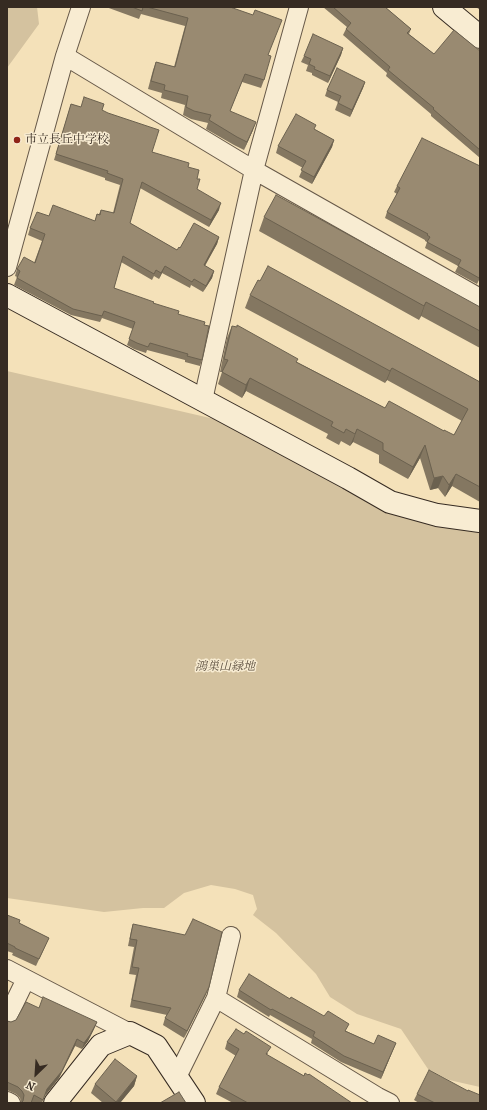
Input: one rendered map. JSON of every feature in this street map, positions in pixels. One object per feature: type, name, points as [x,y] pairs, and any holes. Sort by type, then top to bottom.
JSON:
[{"type":"street","points":[[7,267],[65,56],[81,7]]},
{"type":"street","points":[[203,400],[254,170],[299,7]]},
{"type":"street","points":[[444,7],[480,37]]},
{"type":"street","points":[[65,56],[254,170],[480,298]]},
{"type":"street","points":[[7,294],[390,502],[437,515],[480,521]]},
{"type":"street","points":[[177,1077],[216,998],[231,936]]},
{"type":"street","points":[[7,969],[156,1046],[194,1103]]},
{"type":"street","points":[[7,1018],[26,979]]},
{"type":"street","points":[[216,998],[381,1101]]},
{"type":"street","points":[[55,1103],[101,1045],[130,1033]]},
{"type":"street","points":[[7,1101],[11,1103]]},
{"type":"green space","points":[[7,7],[37,7],[39,24],[7,68]]},
{"type":"green space","name":"鴻巣山緑地","points":[[7,371],[223,421],[480,528],[480,1087],[449,1080],[428,1069],[401,1029],[357,1014],[330,997],[316,974],[276,933],[253,915],[257,909],[253,895],[235,889],[211,885],[184,893],[164,908],[143,908],[104,912],[7,898]]},
{"type":"building","points":[[132,7],[143,7],[142,11]]},
{"type":"building","points":[[147,7],[230,7],[253,15],[255,10],[282,20],[268,55],[271,56],[264,80],[245,74],[230,111],[256,122],[247,142],[209,120],[211,115],[194,111],[186,107],[188,96],[164,90],[165,85],[151,81],[156,62],[175,67],[188,18]]},
{"type":"building","points":[[333,7],[385,7],[411,29],[407,33],[434,54],[454,30],[480,51],[480,150],[433,109],[434,108],[388,70],[390,67],[346,29],[351,23]]},
{"type":"building","points":[[313,34],[343,48],[330,76],[314,69],[315,67],[309,64],[311,59],[304,56]]},
{"type":"building","points":[[337,68],[365,82],[352,110],[338,103],[341,96],[327,90]]},
{"type":"building","points":[[84,97],[104,104],[102,110],[108,113],[159,130],[152,152],[189,163],[188,167],[199,170],[197,179],[200,179],[197,189],[221,203],[211,220],[142,182],[130,223],[177,250],[179,247],[180,248],[194,223],[219,237],[204,265],[214,271],[206,286],[194,279],[192,282],[165,266],[161,273],[156,270],[154,274],[123,256],[114,288],[179,311],[178,314],[205,322],[204,325],[209,326],[202,360],[187,356],[188,354],[150,343],[148,347],[137,343],[129,339],[135,322],[104,311],[102,316],[73,309],[17,278],[20,271],[17,269],[24,257],[35,263],[45,234],[30,228],[37,212],[49,216],[53,205],[95,221],[97,214],[100,215],[101,210],[114,213],[123,179],[107,173],[108,171],[56,154],[71,104],[81,107]]},
{"type":"building","points":[[296,114],[316,125],[314,129],[334,140],[314,177],[301,170],[306,161],[278,146]]},
{"type":"building","points":[[422,138],[480,166],[479,278],[458,266],[461,260],[427,242],[430,237],[427,235],[428,234],[387,212],[400,188],[397,186]]},
{"type":"building","points":[[276,195],[480,307],[480,331],[426,302],[424,306],[264,217]]},
{"type":"building","points":[[268,266],[480,382],[480,487],[456,474],[449,485],[443,476],[434,478],[425,445],[413,467],[383,450],[383,443],[357,429],[355,434],[346,429],[344,433],[331,426],[333,422],[250,378],[246,385],[222,372],[228,360],[224,359],[232,326],[237,327],[237,325],[298,359],[296,362],[385,408],[389,401],[454,435],[468,409],[392,368],[390,371],[250,295]]},
{"type":"building","points":[[7,915],[20,920],[19,923],[49,938],[39,959],[7,943]]},
{"type":"building","points":[[193,919],[222,932],[209,987],[187,1031],[165,1018],[171,1008],[132,1000],[139,968],[132,967],[137,940],[130,939],[133,924],[185,935]]},
{"type":"building","points":[[249,974],[290,999],[291,997],[324,1016],[328,1011],[349,1024],[345,1031],[374,1044],[378,1035],[396,1043],[383,1072],[344,1056],[313,1036],[315,1032],[272,1009],[271,1010],[239,990]]},
{"type":"building","points":[[43,997],[97,1022],[84,1043],[77,1039],[62,1071],[47,1089],[43,1100],[34,1095],[31,1103],[21,1103],[24,1095],[22,1091],[18,1087],[7,1082],[7,1021],[11,1022],[16,1020],[26,1002],[39,1008]]},
{"type":"building","points":[[236,1029],[244,1034],[246,1031],[271,1047],[266,1054],[304,1076],[305,1073],[308,1075],[309,1074],[352,1103],[248,1103],[219,1087],[239,1049],[227,1042]]},
{"type":"building","points":[[115,1059],[137,1076],[116,1102],[95,1084]]},
{"type":"building","points":[[429,1070],[468,1091],[480,1095],[480,1103],[435,1103],[417,1094]]},
{"type":"building","points":[[179,1092],[186,1103],[160,1103]]},
{"type":"place","name":"市立長丘中学校","points":[[17,140]]}]
